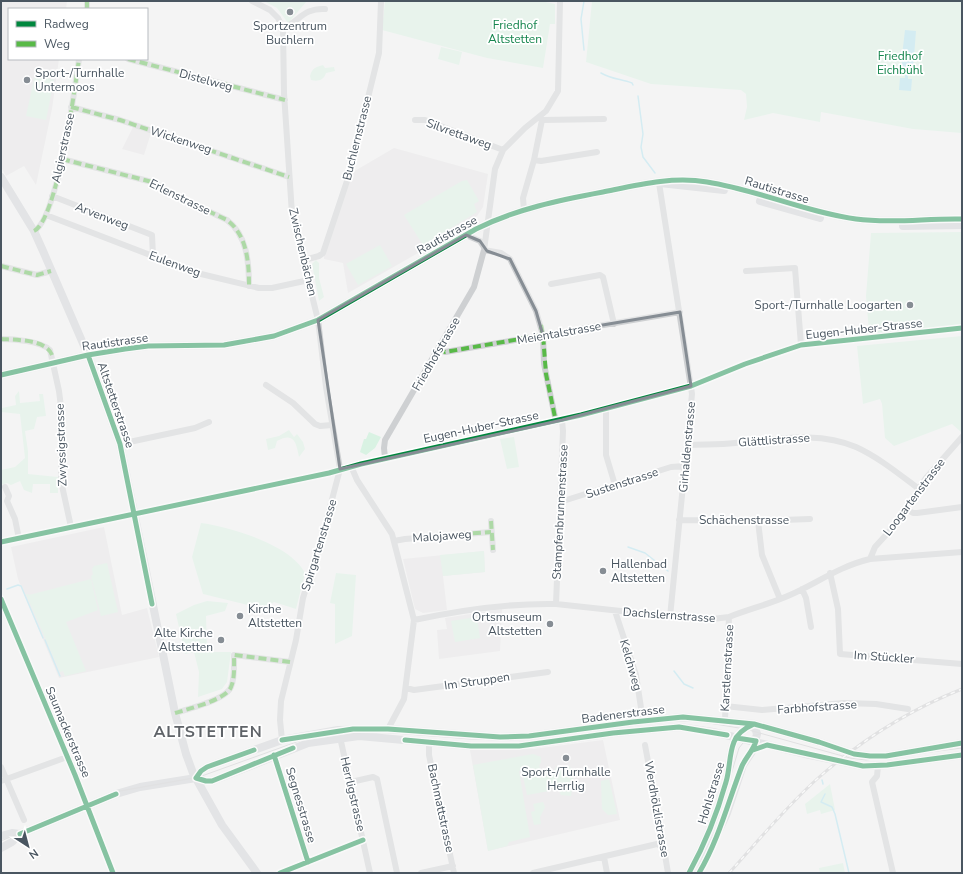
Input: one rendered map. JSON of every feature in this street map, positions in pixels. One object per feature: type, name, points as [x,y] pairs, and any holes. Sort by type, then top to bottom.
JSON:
[{"type":"street","points":[[252,1],[270,10],[278,18],[283,28],[306,12],[325,9]]},
{"type":"street","name":"Buchlernstrasse","points":[[304,260],[319,256],[322,253],[350,175],[365,104],[379,53],[381,1]]},
{"type":"street","name":"Friedhofstrasse","points":[[385,458],[385,440],[474,287],[484,248],[495,168],[503,150],[521,131],[541,118],[554,100],[558,91],[560,1]]},
{"type":"street","name":"Zwischenbächen","points":[[283,28],[289,177],[293,218],[318,320],[332,425],[340,469]]},
{"type":"street","name":"Algierstrasse","points":[[34,231],[40,227],[46,215],[62,159],[79,60]]},
{"type":"street","name":"Distelweg","points":[[132,60],[285,100]]},
{"type":"street","name":"Wickenweg","points":[[71,107],[120,120],[289,177]]},
{"type":"street","points":[[524,210],[523,198],[534,160],[541,118],[604,120]]},
{"type":"street","name":"Silvrettaweg","points":[[415,120],[425,120],[503,150]]},
{"type":"street","points":[[534,160],[541,161],[597,152]]},
{"type":"street","name":"Erlenstrasse","points":[[62,159],[156,183],[166,190],[227,220],[234,225],[244,240],[248,286]]},
{"type":"street","name":"Altstetterstrasse","points":[[1,177],[34,231],[88,355],[120,444],[175,713],[186,754],[196,778],[229,836],[257,873]]},
{"type":"street","name":"Rautistrasse","points":[[1,375],[88,355],[148,346],[212,346],[250,342],[274,336],[318,320],[487,224],[524,210],[614,189],[659,183],[669,180],[706,182],[730,186],[816,212],[858,220],[887,221],[962,219]]},
{"type":"street","name":"Rautistrasse","points":[[659,183],[720,190],[798,213],[851,224],[884,227],[962,225]]},
{"type":"street","name":"Girhaldenstrasse","points":[[659,183],[692,394],[670,617]]},
{"type":"street","name":"Arvenweg","points":[[52,196],[152,235],[153,256]]},
{"type":"street","name":"Eulenweg","points":[[46,215],[197,273],[248,286],[272,288],[309,280]]},
{"type":"street","points":[[466,235],[480,241],[484,248]]},
{"type":"street","name":"Stampfenbrunnenstrasse","points":[[484,248],[501,253],[510,259],[536,311],[544,335],[545,371],[563,431],[556,604]]},
{"type":"street","points":[[1,266],[37,275],[51,271]]},
{"type":"street","points":[[746,271],[795,268],[801,345]]},
{"type":"street","points":[[551,284],[600,275],[604,277],[614,324]]},
{"type":"street","name":"Meientalstrasse","points":[[438,350],[445,352],[680,312]]},
{"type":"street","name":"Eugen-Huber-Strasse","points":[[1,542],[559,421],[691,386],[751,362],[801,345],[962,328]]},
{"type":"street","name":"Zwyssigstrasse","points":[[1,339],[18,340],[46,346],[50,350],[61,407],[61,481],[71,527]]},
{"type":"street","points":[[266,385],[293,403],[315,424],[320,426],[332,425]]},
{"type":"street","points":[[606,408],[606,455],[615,485]]},
{"type":"street","points":[[120,444],[195,428],[209,422]]},
{"type":"street","name":"Glättlistrasse","points":[[687,445],[734,443],[794,437],[830,439],[855,446],[919,488]]},
{"type":"street","name":"Loogartenstrasse","points":[[870,559],[875,547],[896,524],[919,488],[962,437]]},
{"type":"street","points":[[351,466],[357,480],[387,525],[394,541],[414,620],[406,688],[400,710],[388,729],[386,738]]},
{"type":"street","name":"Sustenstrasse","points":[[560,502],[672,467],[685,466]]},
{"type":"street","name":"Spirgartenstrasse","points":[[282,740],[280,709],[306,585],[323,534],[340,469]]},
{"type":"street","points":[[5,487],[9,496],[7,500],[19,539]]},
{"type":"street","points":[[906,509],[913,513],[918,513],[962,507]]},
{"type":"street","name":"Schächenstrasse","points":[[679,520],[758,521],[810,519]]},
{"type":"street","points":[[491,521],[493,550]]},
{"type":"street","points":[[758,521],[762,555],[780,599]]},
{"type":"street","name":"Malojaweg","points":[[394,541],[491,532]]},
{"type":"street","name":"Dachslernstrasse","points":[[414,620],[500,605],[556,604],[704,620],[729,617],[780,599],[802,589],[830,573],[849,565],[870,559],[962,552]]},
{"type":"street","name":"Im Stückler","points":[[830,573],[838,609],[840,654],[962,664]]},
{"type":"street","points":[[802,589],[806,598],[812,626]]},
{"type":"street","name":"Saumackerstrasse","points":[[1,599],[4,615],[67,757],[113,873]]},
{"type":"street","name":"Kelchweg","points":[[615,611],[636,675],[643,721]]},
{"type":"street","name":"Karstlernstrasse","points":[[725,720],[729,617]]},
{"type":"street","points":[[175,713],[219,698],[228,692],[232,683],[234,655],[290,662]]},
{"type":"street","name":"Im Struppen","points":[[406,688],[414,690],[548,672]]},
{"type":"street","name":"Farbhofstrasse","points":[[725,706],[762,710],[844,703],[876,704],[908,708]]},
{"type":"street","name":"Badenerstrasse","points":[[196,778],[201,771],[207,767],[282,740],[338,730],[388,729],[500,737],[529,736],[683,717],[754,724],[819,742],[854,754],[870,756],[886,756],[962,743]]},
{"type":"street","points":[[713,732],[722,727],[725,720]]},
{"type":"street","points":[[736,738],[743,730],[754,724]]},
{"type":"street","name":"Hohlstrasse","points":[[699,873],[726,814],[743,765],[753,750],[756,742],[757,734],[754,724]]},
{"type":"street","name":"Badenerstrasse","points":[[1,848],[12,842],[20,834],[87,805],[130,790],[196,778],[206,781],[212,780],[308,743],[340,738],[373,736],[428,743],[519,746],[669,727],[713,732],[852,765],[878,766],[962,755]]},
{"type":"street","name":"Herrligstrasse","points":[[340,738],[370,873]]},
{"type":"street","name":"Hohlstrasse","points":[[689,873],[701,852],[715,817],[727,780],[736,738]]},
{"type":"street","name":"Bachmattstrasse","points":[[428,743],[429,755],[454,873]]},
{"type":"street","name":"Werdhölzlistrasse","points":[[645,745],[663,842],[661,846],[664,849],[668,873]]},
{"type":"street","points":[[753,750],[768,745]]},
{"type":"street","name":"Segnesstrasse","points":[[274,756],[308,862]]},
{"type":"street","points":[[4,780],[67,757]]},
{"type":"street","points":[[878,766],[877,776],[872,782],[893,873]]},
{"type":"street","points":[[1,767],[4,780],[24,820]]},
{"type":"street","points":[[351,782],[373,777],[377,779],[397,873]]},
{"type":"street","name":"Badenerstrasse","points":[[1,836],[12,833],[20,834]]},
{"type":"street","points":[[280,873],[363,840]]},
{"type":"street","points":[[533,873],[657,844],[661,846]]},
{"type":"street","points":[[604,857],[607,873]]},
{"type":"street","points":[[421,873],[453,866]]},
{"type":"highlighted area","points":[[466,235],[480,241],[487,251],[510,259],[536,311],[543,335],[680,312],[691,386],[562,420],[340,469],[318,320]]},
{"type":"shaded area","points":[[1,1],[67,1],[66,8],[8,8],[8,60],[59,60],[52,109],[36,185],[24,166],[6,176],[1,167]]},
{"type":"shaded area","points":[[133,127],[151,133],[144,155],[122,149]]},
{"type":"shaded area","points":[[394,148],[488,174],[483,207],[477,216],[453,233],[348,293],[343,263],[324,259],[324,253],[353,172]]},
{"type":"shaded area","points":[[104,527],[122,615],[147,608],[159,657],[59,678],[18,579],[11,547]]},
{"type":"shaded area","points":[[484,551],[485,572],[443,576],[447,610],[423,613],[415,609],[403,559]]},
{"type":"shaded area","points":[[502,609],[500,651],[439,659],[437,630],[447,629],[445,618]]},
{"type":"shaded area","points":[[603,740],[620,820],[488,851],[470,750],[533,749]]},
{"type":"green space","name":"Sportzentrum Buchlern","points":[[264,1],[307,1],[288,23],[277,8]]},
{"type":"green space","name":"Friedhof Altstetten","points":[[385,1],[541,1],[555,4],[555,24],[550,24],[543,68],[487,58],[382,30]]},
{"type":"green space","name":"Friedhof Eichbühl","points":[[592,1],[962,1],[962,133],[913,129],[821,112],[820,122],[773,113],[744,120],[747,107],[746,94],[741,90],[651,84],[586,62]]},
{"type":"green space","points":[[441,47],[462,52],[459,65],[438,59]]},
{"type":"green space","points":[[323,65],[325,68],[334,67],[335,71],[326,73],[320,80],[311,80],[310,76],[313,70],[316,67]]},
{"type":"green space","points":[[35,75],[54,80],[46,120],[26,116]]},
{"type":"green space","points":[[467,180],[479,201],[474,204],[477,212],[423,245],[404,215],[462,181]]},
{"type":"green space","points":[[962,232],[962,325],[871,334],[869,331],[866,296],[871,233]]},
{"type":"green space","points":[[380,245],[392,266],[358,285],[346,264]]},
{"type":"green space","points":[[316,260],[319,263],[319,278],[324,297],[319,301],[312,264]]},
{"type":"green space","points":[[962,336],[962,431],[961,432],[952,424],[894,446],[885,438],[882,404],[880,399],[863,404],[857,346]]},
{"type":"green space","points":[[19,391],[20,403],[40,401],[39,394],[43,394],[46,416],[37,417],[34,429],[25,431],[28,451],[28,474],[58,477],[58,493],[50,493],[50,484],[33,484],[32,493],[24,490],[20,481],[11,485],[7,483],[1,485],[1,470],[15,467],[25,458],[20,414],[1,412],[1,406],[2,408],[16,405],[15,396]]},
{"type":"green space","points":[[289,430],[294,437],[297,434],[303,442],[305,449],[299,457],[297,447],[291,438],[283,438],[277,441],[275,448],[268,450],[266,439],[279,436]]},
{"type":"green space","points":[[369,432],[381,437],[375,448],[366,455],[360,452],[364,439],[366,439]]},
{"type":"green space","points":[[514,437],[519,467],[507,469],[500,439]]},
{"type":"green space","points":[[201,523],[243,533],[259,539],[287,554],[298,563],[305,573],[296,609],[274,602],[264,609],[203,594],[192,557]]},
{"type":"green space","points":[[484,551],[485,572],[443,576],[440,555]]},
{"type":"green space","points":[[107,563],[118,612],[101,616],[91,576],[93,575],[92,569],[94,566]]},
{"type":"green space","points":[[336,573],[356,575],[352,636],[335,644],[335,604],[330,603]]},
{"type":"green space","points":[[91,579],[98,610],[66,622],[86,671],[65,676],[63,671],[60,672],[26,594],[29,595]]},
{"type":"green space","points":[[207,601],[228,603],[225,611],[206,616],[207,647],[213,652],[231,652],[227,682],[222,689],[198,697],[199,672],[194,652],[185,654],[176,614],[194,605]]},
{"type":"green space","points":[[477,617],[480,638],[455,642],[451,621]]},
{"type":"green space","points":[[533,754],[541,757],[539,766],[541,770],[545,770],[547,776],[553,775],[556,767],[569,766],[574,771],[571,796],[561,795],[555,783],[548,785],[549,791],[527,795],[523,776],[534,771],[533,769],[519,771],[530,837],[509,842],[507,846],[488,851],[473,765]]},
{"type":"green space","points":[[609,779],[617,814],[608,815],[602,809],[601,781]]},
{"type":"green space","points":[[830,784],[835,810],[821,814],[820,810],[807,814],[805,804]]},
{"type":"green space","points":[[543,802],[545,807],[540,817],[541,824],[534,825],[531,812],[535,811],[533,804]]},
{"type":"green space","points":[[843,863],[845,873],[820,873],[819,868]]},
{"type":"water","points":[[905,30],[916,31],[914,57],[902,56]]},
{"type":"water","points":[[902,60],[914,61],[912,73],[908,73],[908,79],[912,79],[911,91],[899,90],[900,78],[905,78],[905,72],[901,72]]},
{"type":"waterway","points":[[584,1],[581,19],[584,50]]},
{"type":"waterway","points":[[601,73],[609,77],[632,83],[633,85]]},
{"type":"waterway","points":[[638,96],[643,134],[641,147],[643,157],[655,173]]},
{"type":"waterway","points":[[628,547],[645,553],[668,571]]},
{"type":"waterway","points":[[7,589],[18,585],[21,586],[43,638]]},
{"type":"waterway","points":[[45,640],[60,676]]},
{"type":"waterway","points":[[674,671],[684,684],[693,688]]},
{"type":"waterway","points":[[822,780],[823,784]]},
{"type":"waterway","points":[[825,794],[821,802],[832,807],[835,814],[849,873]]},
{"type":"tram line","points":[[1,841],[120,791],[199,777],[302,740],[341,733],[381,732],[470,739],[510,740],[669,721],[697,721],[745,729],[850,758],[866,760],[962,748]]},
{"type":"tram line","points":[[693,873],[718,818],[739,748],[747,738],[760,734]]},
{"type":"railway","points":[[729,873],[794,801],[833,765],[868,739],[904,717],[942,697],[962,689]]},
{"type":"marked path","points":[[87,1],[87,8]]},
{"type":"marked path","points":[[34,231],[42,222],[50,204],[57,179],[64,152],[79,60]]},
{"type":"marked path","points":[[132,60],[285,100]]},
{"type":"marked path","points":[[71,107],[120,120],[289,177]]},
{"type":"marked path","points":[[62,159],[156,183],[166,191],[227,220],[234,226],[243,241],[246,250],[249,286]]},
{"type":"marked path","points":[[1,266],[37,275],[51,271]]},
{"type":"marked path","points":[[541,325],[546,374],[556,422]]},
{"type":"marked path","points":[[438,349],[445,352],[543,335]]},
{"type":"marked path","points":[[1,339],[22,340],[37,343],[44,346],[52,355]]},
{"type":"marked path","points":[[491,521],[493,550]]},
{"type":"marked path","points":[[449,535],[491,532]]},
{"type":"marked path","points":[[175,713],[215,700],[228,692],[233,680],[234,655],[290,662]]},
{"type":"cycle path","points":[[1,375],[88,355],[125,349],[148,346],[224,345],[274,336],[318,320],[476,229],[491,222],[554,202],[642,184],[681,180],[707,182],[745,190],[837,216],[856,219],[883,221],[962,219]]},
{"type":"cycle path","points":[[1,542],[329,473],[361,464],[581,415],[691,386],[745,364],[801,345],[962,328]]},
{"type":"cycle path","points":[[88,355],[120,444],[152,604]]},
{"type":"cycle path","points":[[1,599],[75,775],[113,873]]},
{"type":"cycle path","points":[[282,740],[353,729],[388,729],[500,737],[529,736],[683,717],[754,724],[819,742],[854,754],[870,756],[886,756],[962,743]]},
{"type":"cycle path","points":[[689,873],[719,806],[735,739],[742,731],[754,724]]},
{"type":"cycle path","points":[[405,740],[471,746],[519,746],[613,733],[679,727],[727,735]]},
{"type":"cycle path","points":[[699,873],[718,834],[742,766],[756,741],[737,738]]},
{"type":"cycle path","points":[[753,750],[767,745],[863,766],[887,765],[962,755]]},
{"type":"cycle path","points":[[196,778],[212,781],[293,748]]},
{"type":"cycle path","points":[[196,778],[201,771],[207,767],[254,750]]},
{"type":"cycle path","points":[[274,755],[308,862]]},
{"type":"cycle path","points":[[20,834],[116,794]]},
{"type":"cycle path","points":[[280,873],[363,840]]},
{"type":"place","name":"Sportzentrum Buchlern","points":[[290,12]]},
{"type":"place","name":"Sport-/Turnhalle Untermoos","points":[[27,80]]},
{"type":"place","name":"Sport-/Turnhalle Loogarten","points":[[910,305]]},
{"type":"place","name":"Hallenbad Altstetten","points":[[603,571]]},
{"type":"place","name":"Kirche Altstetten","points":[[240,616]]},
{"type":"place","name":"Ortsmuseum Altstetten","points":[[550,624]]},
{"type":"place","name":"Alte Kirche Altstetten","points":[[221,640]]},
{"type":"place","name":"Sport-/Turnhalle Herrlig","points":[[566,758]]},
{"type":"district","name":"ALTSTETTEN","points":[[208,732]]}]
